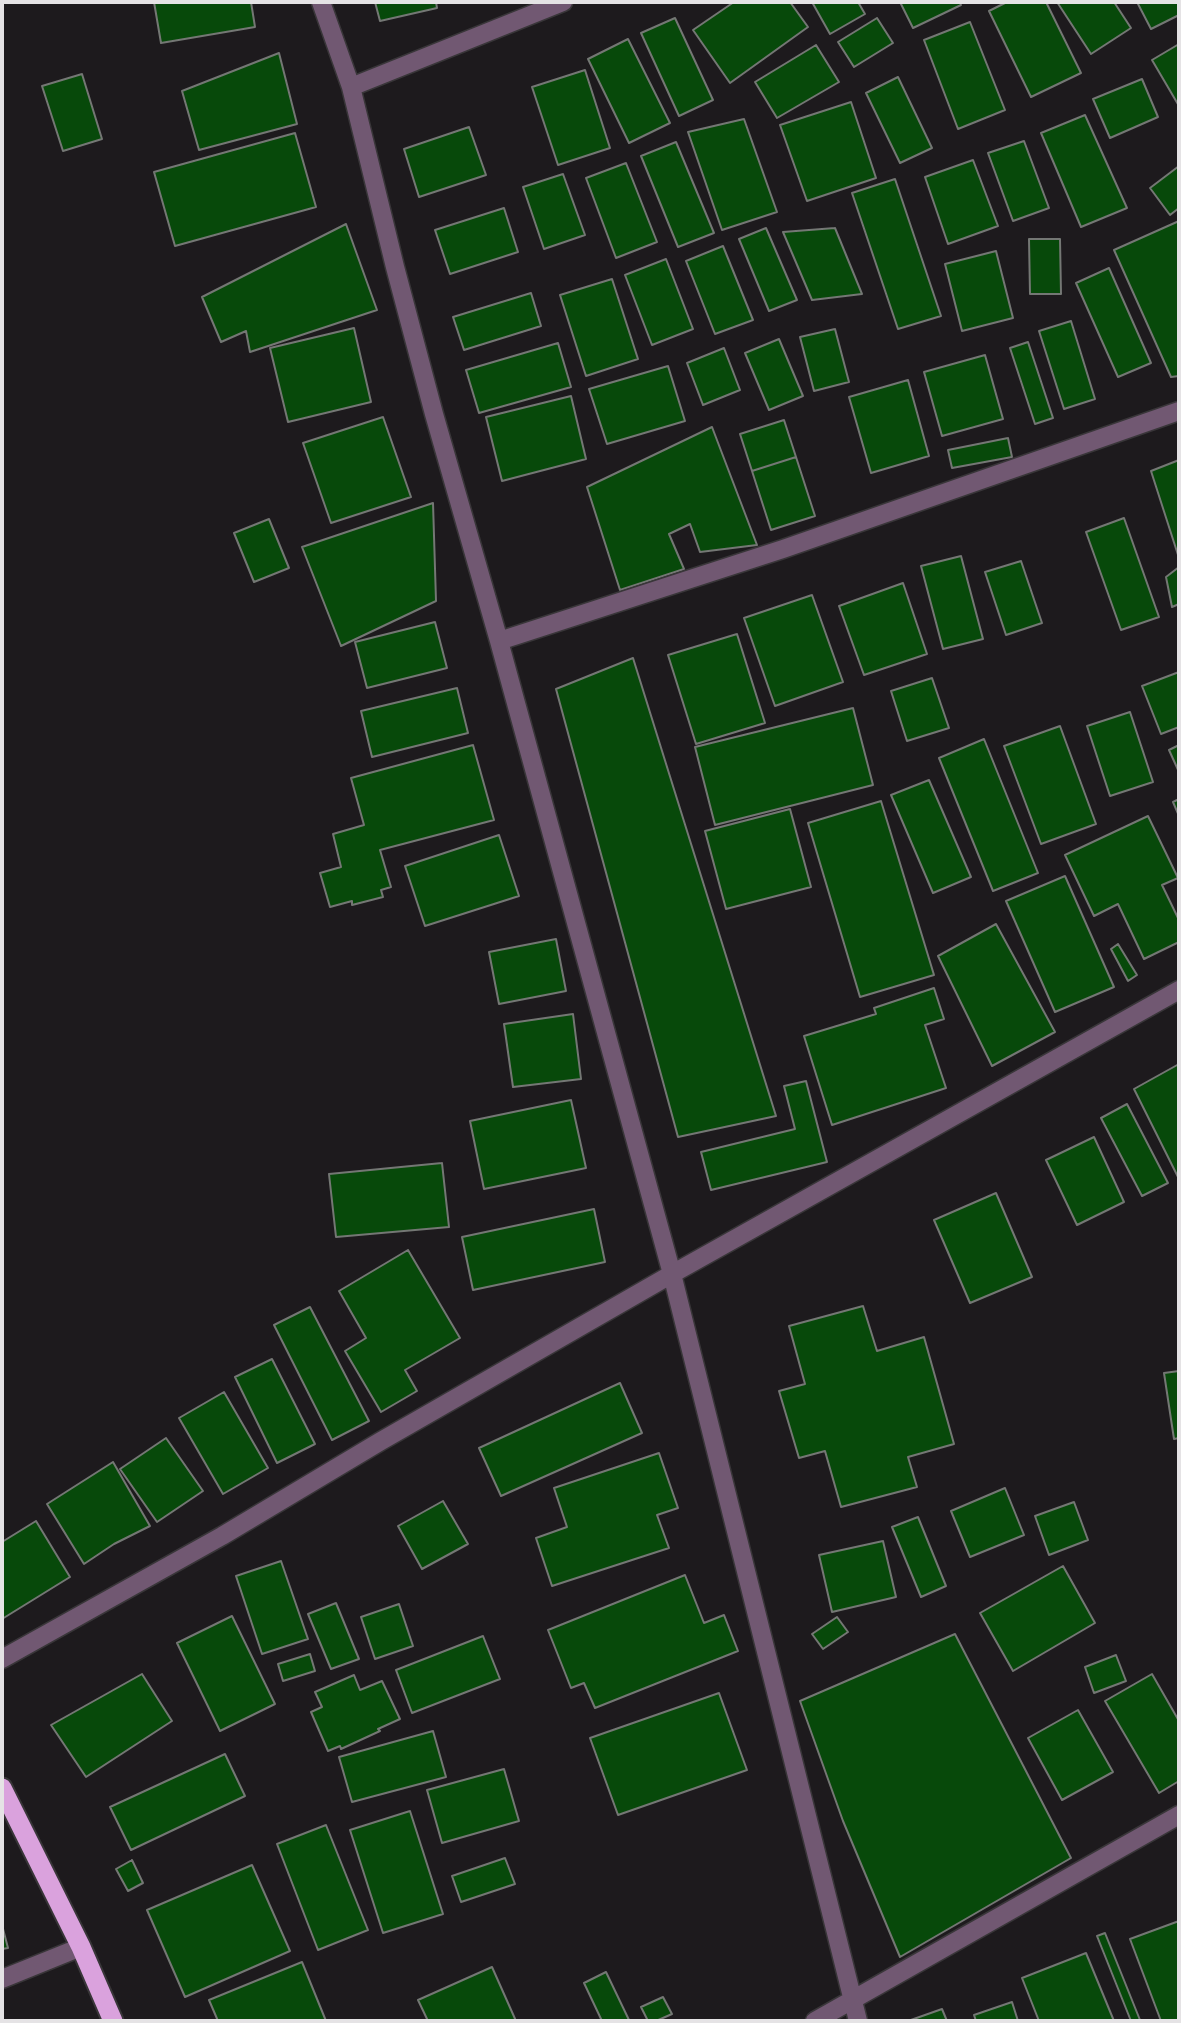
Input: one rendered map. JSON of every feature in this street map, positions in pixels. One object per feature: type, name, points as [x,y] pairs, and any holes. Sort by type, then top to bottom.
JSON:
[{"type":"highway","points":[[2,1788],[81,1947],[113,2021]]},
{"type":"street","points":[[321,2],[351,87],[434,414],[673,1275],[858,2021]]},
{"type":"street","points":[[351,87],[563,2]]},
{"type":"street","points":[[499,641],[783,550],[1179,411]]},
{"type":"street","points":[[2,1660],[222,1536],[381,1441],[1179,990]]},
{"type":"street","points":[[815,2021],[1179,1815]]},
{"type":"street","points":[[2,1979],[81,1947]]},
{"type":"building","points":[[154,2],[251,2],[255,27],[161,43]]},
{"type":"building","points":[[375,2],[436,2],[437,8],[380,21]]},
{"type":"building","points":[[734,2],[790,2],[808,27],[730,83],[693,30]]},
{"type":"building","points":[[812,2],[858,2],[865,14],[830,34]]},
{"type":"building","points":[[900,2],[959,2],[961,5],[913,28]]},
{"type":"building","points":[[1007,2],[1046,2],[1081,73],[1031,97],[989,11]]},
{"type":"building","points":[[1057,2],[1114,2],[1131,28],[1091,54]]},
{"type":"building","points":[[1137,2],[1179,2],[1179,15],[1151,29]]},
{"type":"building","points":[[675,18],[713,100],[679,116],[641,33]]},
{"type":"building","points":[[877,18],[893,43],[854,67],[838,42]]},
{"type":"building","points":[[970,22],[1005,110],[958,129],[924,40]]},
{"type":"building","points":[[628,39],[670,123],[629,143],[588,59]]},
{"type":"building","points":[[1179,44],[1179,106],[1152,60]]},
{"type":"building","points":[[816,45],[839,82],[777,118],[755,82]]},
{"type":"building","points":[[279,53],[297,124],[199,150],[182,91]]},
{"type":"building","points":[[585,70],[610,148],[558,165],[532,87]]},
{"type":"building","points":[[82,74],[102,139],[63,151],[42,86]]},
{"type":"building","points":[[898,77],[932,148],[900,163],[866,93]]},
{"type":"building","points":[[1142,79],[1158,117],[1110,138],[1093,99]]},
{"type":"building","points":[[851,102],[876,178],[807,201],[780,125]]},
{"type":"building","points":[[1085,115],[1127,208],[1081,227],[1041,133]]},
{"type":"building","points":[[744,119],[777,212],[722,230],[688,132]]},
{"type":"building","points":[[469,127],[486,175],[419,197],[404,149]]},
{"type":"building","points":[[295,133],[316,207],[175,246],[154,172]]},
{"type":"building","points":[[1024,141],[1049,208],[1013,221],[988,153]]},
{"type":"building","points":[[676,142],[714,233],[678,247],[641,156]]},
{"type":"building","points":[[973,160],[998,226],[948,244],[925,177]]},
{"type":"building","points":[[626,163],[657,242],[616,258],[586,178]]},
{"type":"building","points":[[1179,166],[1179,208],[1170,215],[1150,188]]},
{"type":"building","points":[[563,174],[585,235],[544,249],[523,187]]},
{"type":"building","points":[[895,179],[941,316],[898,329],[852,193]]},
{"type":"building","points":[[504,208],[518,252],[450,274],[435,230]]},
{"type":"building","points":[[1179,221],[1179,376],[1171,377],[1114,250]]},
{"type":"building","points":[[346,224],[377,310],[250,352],[246,331],[221,342],[202,297]]},
{"type":"building","points":[[766,228],[797,300],[769,311],[739,239]]},
{"type":"building","points":[[835,228],[862,294],[812,300],[783,232]]},
{"type":"building","points":[[1029,239],[1060,239],[1061,294],[1030,294]]},
{"type":"building","points":[[723,246],[753,320],[715,334],[686,261]]},
{"type":"building","points":[[996,251],[1013,318],[962,331],[945,264]]},
{"type":"building","points":[[666,259],[693,329],[652,345],[625,275]]},
{"type":"building","points":[[1109,268],[1151,363],[1118,377],[1076,283]]},
{"type":"building","points":[[612,279],[638,359],[586,376],[560,295]]},
{"type":"building","points":[[531,293],[541,326],[464,350],[453,317]]},
{"type":"building","points":[[1071,321],[1095,399],[1064,409],[1039,331]]},
{"type":"building","points":[[354,328],[371,402],[288,422],[270,348]]},
{"type":"building","points":[[835,329],[849,382],[814,391],[800,337]]},
{"type":"building","points":[[779,339],[803,396],[769,410],[745,353]]},
{"type":"building","points":[[1028,342],[1053,418],[1035,424],[1010,348]]},
{"type":"building","points":[[558,343],[571,387],[479,413],[466,370]]},
{"type":"building","points":[[724,348],[740,390],[703,405],[687,363]]},
{"type":"building","points":[[985,355],[1003,419],[942,436],[924,372]]},
{"type":"building","points":[[668,366],[685,421],[607,444],[589,389]]},
{"type":"building","points":[[908,380],[929,456],[871,473],[849,397]]},
{"type":"building","points":[[571,396],[586,459],[502,481],[486,417]]},
{"type":"building","points":[[383,417],[411,497],[331,523],[303,443]]},
{"type":"building","points":[[784,420],[796,457],[752,471],[740,434]]},
{"type":"building","points":[[712,427],[757,545],[700,552],[690,524],[669,534],[684,569],[620,590],[587,487]]},
{"type":"building","points":[[1008,438],[1012,457],[952,468],[948,450]]},
{"type":"building","points":[[796,457],[815,516],[771,530],[752,471]]},
{"type":"building","points":[[1179,460],[1179,558],[1151,471]]},
{"type":"building","points":[[433,503],[436,601],[341,646],[302,547]]},
{"type":"building","points":[[1124,518],[1159,617],[1121,630],[1086,532]]},
{"type":"building","points":[[269,519],[289,568],[254,582],[234,533]]},
{"type":"building","points":[[961,556],[983,639],[943,649],[921,566]]},
{"type":"building","points":[[1021,561],[1042,623],[1006,635],[985,572]]},
{"type":"building","points":[[1179,567],[1179,604],[1172,607],[1166,577]]},
{"type":"building","points":[[903,583],[927,654],[864,675],[839,606]]},
{"type":"building","points":[[812,595],[843,682],[775,706],[744,618]]},
{"type":"building","points":[[435,622],[447,668],[367,688],[355,642]]},
{"type":"building","points":[[737,634],[765,723],[696,744],[668,655]]},
{"type":"building","points":[[633,658],[776,1116],[678,1137],[556,689]]},
{"type":"building","points":[[1179,672],[1179,727],[1161,734],[1142,686]]},
{"type":"building","points":[[932,678],[949,728],[907,741],[891,691]]},
{"type":"building","points":[[457,688],[468,733],[372,757],[361,711]]},
{"type":"building","points":[[853,708],[873,785],[715,825],[695,747]]},
{"type":"building","points":[[1130,712],[1153,782],[1110,796],[1087,726]]},
{"type":"building","points":[[1060,726],[1096,824],[1041,844],[1004,746]]},
{"type":"building","points":[[984,739],[1038,873],[993,891],[939,758]]},
{"type":"building","points":[[473,745],[494,820],[380,850],[391,887],[381,890],[383,897],[352,905],[352,901],[330,907],[320,873],[341,867],[333,834],[364,825],[351,778]]},
{"type":"building","points":[[1179,745],[1179,772],[1169,750]]},
{"type":"building","points":[[929,780],[971,877],[933,893],[891,795]]},
{"type":"building","points":[[1179,799],[1179,816],[1173,802]]},
{"type":"building","points":[[881,801],[934,975],[860,997],[808,823]]},
{"type":"building","points":[[790,809],[811,887],[726,909],[705,831]]},
{"type":"building","points":[[1148,816],[1178,878],[1162,885],[1179,920],[1179,942],[1144,959],[1118,904],[1094,916],[1065,855]]},
{"type":"building","points":[[499,835],[519,896],[425,926],[405,866]]},
{"type":"building","points":[[1065,876],[1114,987],[1055,1012],[1006,901]]},
{"type":"building","points":[[996,924],[1055,1032],[992,1066],[938,956]]},
{"type":"building","points":[[556,939],[566,991],[499,1004],[489,952]]},
{"type":"building","points":[[1118,944],[1137,975],[1128,981],[1111,949]]},
{"type":"building","points":[[934,988],[944,1019],[925,1025],[946,1088],[832,1125],[804,1036],[876,1014],[874,1008]]},
{"type":"building","points":[[573,1014],[581,1079],[513,1087],[504,1024]]},
{"type":"building","points":[[1179,1064],[1179,1179],[1134,1089]]},
{"type":"building","points":[[806,1081],[827,1162],[711,1190],[701,1152],[795,1129],[784,1086]]},
{"type":"building","points":[[571,1100],[586,1168],[484,1189],[470,1121]]},
{"type":"building","points":[[1127,1104],[1168,1183],[1142,1196],[1101,1118]]},
{"type":"building","points":[[1094,1137],[1124,1202],[1077,1225],[1046,1160]]},
{"type":"building","points":[[442,1163],[449,1227],[336,1237],[329,1174]]},
{"type":"building","points":[[996,1193],[1032,1277],[970,1303],[934,1220]]},
{"type":"building","points":[[594,1209],[605,1262],[473,1290],[462,1237]]},
{"type":"building","points":[[408,1250],[460,1338],[405,1370],[417,1391],[381,1412],[345,1351],[366,1338],[339,1291]]},
{"type":"building","points":[[863,1306],[877,1351],[924,1337],[954,1444],[908,1457],[917,1487],[841,1507],[825,1451],[799,1458],[779,1391],[805,1384],[789,1326]]},
{"type":"building","points":[[310,1307],[369,1421],[332,1440],[274,1325]]},
{"type":"building","points":[[272,1359],[315,1444],[277,1463],[235,1377]]},
{"type":"building","points":[[1179,1371],[1179,1438],[1174,1439],[1164,1373]]},
{"type":"building","points":[[620,1383],[642,1433],[501,1496],[479,1448]]},
{"type":"building","points":[[224,1392],[268,1468],[223,1494],[179,1418]]},
{"type":"building","points":[[166,1438],[203,1491],[157,1522],[120,1469]]},
{"type":"building","points":[[659,1453],[678,1508],[657,1515],[669,1548],[552,1586],[536,1538],[567,1527],[554,1488]]},
{"type":"building","points":[[113,1462],[150,1526],[114,1544],[84,1564],[47,1504]]},
{"type":"building","points":[[1005,1488],[1024,1535],[970,1557],[951,1511]]},
{"type":"building","points":[[443,1501],[468,1544],[422,1569],[398,1526]]},
{"type":"building","points":[[1074,1502],[1088,1540],[1049,1555],[1035,1516]]},
{"type":"building","points":[[918,1517],[946,1586],[921,1597],[892,1527]]},
{"type":"building","points":[[36,1521],[70,1577],[2,1619],[2,1542]]},
{"type":"building","points":[[883,1541],[896,1597],[832,1612],[819,1555]]},
{"type":"building","points":[[281,1561],[308,1639],[262,1654],[236,1576]]},
{"type":"building","points":[[1063,1566],[1095,1623],[1013,1671],[980,1613]]},
{"type":"building","points":[[685,1575],[704,1623],[724,1615],[738,1651],[595,1708],[584,1683],[571,1688],[548,1630]]},
{"type":"building","points":[[336,1603],[359,1659],[331,1669],[308,1614]]},
{"type":"building","points":[[399,1604],[413,1646],[375,1659],[361,1617]]},
{"type":"building","points":[[232,1616],[275,1704],[220,1731],[177,1643]]},
{"type":"building","points":[[837,1617],[848,1632],[823,1649],[812,1634]]},
{"type":"building","points":[[955,1634],[1071,1858],[900,1957],[843,1821],[800,1701]]},
{"type":"building","points":[[483,1636],[500,1679],[412,1713],[396,1670]]},
{"type":"building","points":[[310,1654],[315,1671],[283,1681],[278,1664]]},
{"type":"building","points":[[1116,1655],[1126,1681],[1094,1693],[1085,1667]]},
{"type":"building","points":[[142,1674],[172,1721],[86,1777],[51,1725]]},
{"type":"building","points":[[1152,1674],[1179,1721],[1179,1781],[1159,1793],[1105,1701]]},
{"type":"building","points":[[354,1675],[360,1690],[382,1681],[400,1719],[341,1749],[340,1746],[328,1751],[311,1712],[322,1707],[315,1692]]},
{"type":"building","points":[[719,1693],[747,1770],[618,1815],[590,1738]]},
{"type":"building","points":[[1078,1710],[1113,1772],[1062,1800],[1028,1738]]},
{"type":"building","points":[[433,1731],[446,1777],[352,1802],[339,1757]]},
{"type":"building","points":[[225,1754],[245,1796],[131,1850],[110,1807]]},
{"type":"building","points":[[504,1769],[519,1821],[442,1843],[427,1790]]},
{"type":"building","points":[[410,1811],[443,1914],[383,1933],[350,1830]]},
{"type":"building","points":[[326,1825],[368,1930],[318,1950],[277,1844]]},
{"type":"building","points":[[505,1858],[515,1884],[461,1902],[452,1876]]},
{"type":"building","points":[[132,1860],[143,1883],[128,1891],[116,1869]]},
{"type":"building","points":[[252,1865],[290,1951],[185,1997],[147,1910]]},
{"type":"building","points":[[1179,1921],[1179,2021],[1161,2021],[1130,1939]]},
{"type":"building","points":[[2,1925],[8,1948],[2,1949]]},
{"type":"building","points":[[1105,1933],[1140,2020],[1131,2021],[1097,1936]]},
{"type":"building","points":[[1086,1953],[1114,2021],[1039,2021],[1022,1978]]},
{"type":"building","points":[[302,1962],[326,2021],[218,2021],[209,2000]]},
{"type":"building","points":[[492,1967],[516,2021],[428,2021],[418,2000]]},
{"type":"building","points":[[606,1972],[629,2020],[602,2021],[584,1983]]},
{"type":"building","points":[[663,1997],[672,2014],[656,2021],[648,2021],[641,2007]]},
{"type":"building","points":[[1012,2002],[1018,2021],[976,2021],[974,2015]]},
{"type":"building","points":[[942,2009],[947,2021],[908,2021]]}]
